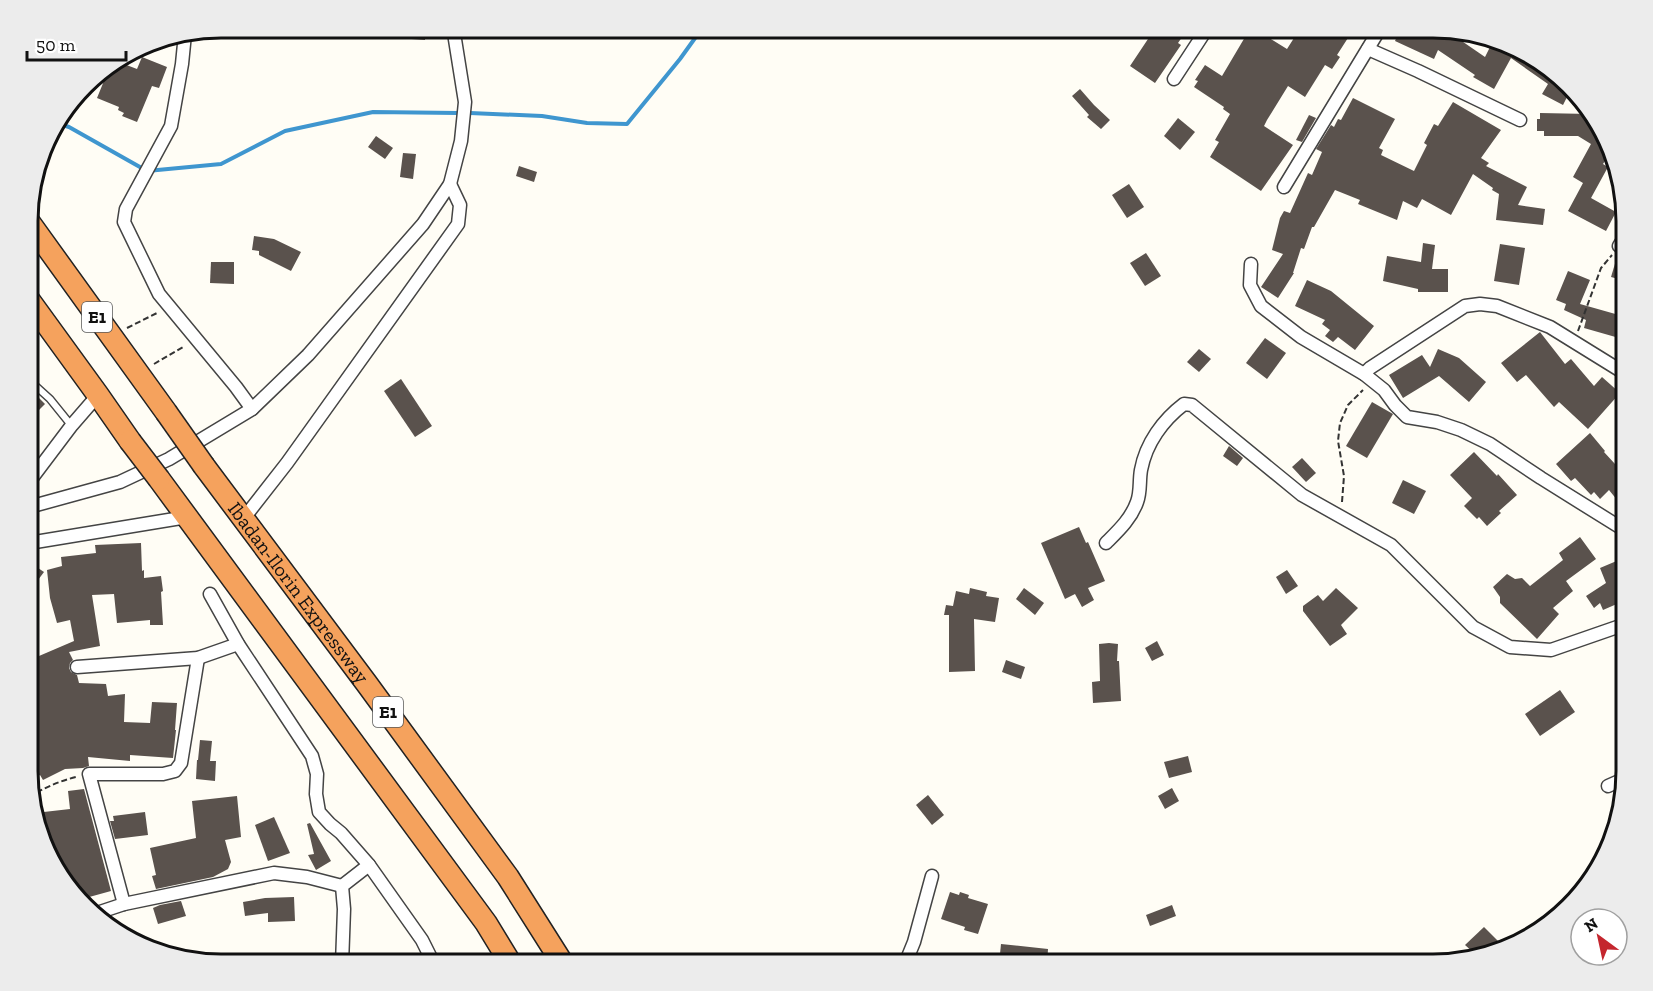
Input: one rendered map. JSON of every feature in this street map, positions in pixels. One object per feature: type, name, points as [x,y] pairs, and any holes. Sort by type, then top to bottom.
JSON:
[{"type":"highway","name":"Ibadan-Ilorin Expressway","points":[[38,235],[204,466],[508,877],[557,954]]},
{"type":"highway","name":"E1","points":[[38,312],[130,441],[486,923],[506,954]]},
{"type":"street","points":[[38,505],[120,482],[169,459],[252,410],[308,355],[423,224],[450,184],[461,141],[465,102],[455,38]]},
{"type":"street","points":[[1174,79],[1201,38]]},
{"type":"street","points":[[1284,187],[1375,38]]},
{"type":"street","points":[[184,41],[171,126],[126,209],[124,222],[159,294],[236,387],[252,410]]},
{"type":"street","points":[[1368,50],[1418,71],[1520,120]]},
{"type":"street","points":[[244,518],[287,463],[458,224],[460,205],[450,184]]},
{"type":"street","points":[[1251,264],[1251,285],[1261,306],[1300,337],[1368,377],[1384,390],[1407,417],[1437,422],[1461,430],[1490,444],[1615,524]]},
{"type":"street","points":[[1368,377],[1465,306],[1480,304],[1497,306],[1550,327],[1615,367]]},
{"type":"street","points":[[38,470],[98,394]]},
{"type":"street","points":[[1106,543],[1128,520],[1138,502],[1141,470],[1150,440],[1174,412],[1184,404],[1192,405],[1302,495],[1391,545],[1473,627],[1509,646],[1551,650],[1615,628]]},
{"type":"street","points":[[38,542],[187,517]]},
{"type":"street","points":[[210,594],[238,644],[312,756],[317,774],[316,794],[319,812],[369,865],[422,940],[429,954]]},
{"type":"street","points":[[77,667],[198,658],[238,644]]},
{"type":"street","points":[[124,904],[89,774],[163,774],[175,771],[181,763],[198,658]]},
{"type":"street","points":[[1608,786],[1615,783]]},
{"type":"street","points":[[342,886],[369,865]]},
{"type":"street","points":[[103,910],[274,873],[292,874],[342,886]]},
{"type":"street","points":[[909,953],[932,876]]},
{"type":"street","points":[[342,886],[344,909],[342,954]]},
{"type":"lane","points":[[38,388],[72,426]]},
{"type":"path","points":[[1574,342],[1601,268],[1615,249]]},
{"type":"path","points":[[111,336],[169,307]]},
{"type":"path","points":[[138,373],[196,339]]},
{"type":"path","points":[[1341,516],[1344,476],[1338,441],[1340,423],[1348,405],[1368,377]]},
{"type":"path","points":[[39,790],[62,780],[89,774]]},
{"type":"building","points":[[398,38],[425,38],[425,40]]},
{"type":"building","points":[[1149,38],[1181,38],[1178,43],[1181,45],[1155,83],[1130,66]]},
{"type":"building","points":[[1244,38],[1269,38],[1287,49],[1294,38],[1348,38],[1337,55],[1340,57],[1332,69],[1325,65],[1305,97],[1288,86],[1267,120],[1264,126],[1293,145],[1261,191],[1210,157],[1219,142],[1215,140],[1230,114],[1223,109],[1224,107],[1194,87],[1198,81],[1195,80],[1205,65],[1222,76]]},
{"type":"building","points":[[1396,38],[1456,39],[1485,57],[1490,47],[1502,51],[1544,75],[1567,97],[1563,105],[1542,94],[1548,84],[1511,58],[1494,89],[1473,77],[1475,75],[1438,50],[1434,59],[1395,41]]},
{"type":"building","points":[[142,57],[167,67],[159,88],[152,86],[137,122],[122,116],[124,113],[118,110],[119,107],[97,98],[105,79],[109,75],[125,64],[137,69]]},
{"type":"building","points":[[1080,89],[1110,120],[1101,129],[1087,117],[1089,115],[1072,96]]},
{"type":"building","points":[[1353,98],[1395,119],[1379,148],[1383,150],[1381,155],[1414,171],[1434,124],[1438,126],[1453,102],[1501,130],[1481,158],[1489,163],[1486,166],[1527,187],[1518,205],[1545,209],[1543,225],[1496,220],[1499,194],[1473,174],[1451,215],[1422,199],[1417,208],[1403,201],[1397,220],[1358,204],[1360,200],[1335,190],[1312,227],[1304,249],[1301,248],[1294,273],[1278,298],[1261,287],[1283,254],[1272,250],[1280,218],[1284,211],[1290,213],[1308,173],[1312,175],[1322,152],[1316,149],[1331,125],[1334,127],[1338,119],[1341,120]]},
{"type":"building","points":[[1540,113],[1581,114],[1591,129],[1602,151],[1605,161],[1603,164],[1607,168],[1591,198],[1615,211],[1606,231],[1568,211],[1583,183],[1573,177],[1591,144],[1578,136],[1544,136],[1544,131],[1537,131],[1537,119],[1540,119]]},
{"type":"building","points":[[1309,115],[1316,118],[1302,142],[1296,140]]},
{"type":"building","points":[[1178,118],[1195,132],[1180,150],[1164,136]]},
{"type":"building","points":[[376,136],[393,148],[385,159],[368,147]]},
{"type":"building","points":[[403,153],[416,154],[413,179],[400,177]]},
{"type":"building","points":[[519,166],[537,172],[534,182],[516,176]]},
{"type":"building","points":[[1129,184],[1144,207],[1127,218],[1112,195]]},
{"type":"building","points":[[254,236],[274,239],[301,252],[291,271],[259,255],[259,251],[252,250]]},
{"type":"building","points":[[1423,243],[1435,245],[1432,269],[1448,269],[1448,292],[1418,292],[1418,289],[1383,281],[1387,256],[1421,262]]},
{"type":"building","points":[[1500,244],[1525,248],[1519,285],[1494,281]]},
{"type":"building","points":[[1146,253],[1161,276],[1145,286],[1130,263]]},
{"type":"building","points":[[211,262],[234,262],[234,284],[210,283]]},
{"type":"building","points":[[1615,264],[1615,278],[1611,277]]},
{"type":"building","points":[[1568,271],[1590,280],[1580,304],[1615,314],[1615,337],[1584,328],[1586,320],[1564,310],[1566,304],[1556,300]]},
{"type":"building","points":[[1307,280],[1331,291],[1374,326],[1355,350],[1338,337],[1333,342],[1325,336],[1330,330],[1322,324],[1325,320],[1295,306]]},
{"type":"building","points":[[1540,332],[1565,364],[1571,359],[1594,386],[1602,377],[1615,389],[1615,399],[1588,429],[1559,402],[1554,407],[1526,375],[1517,382],[1501,363]]},
{"type":"building","points":[[1265,338],[1286,353],[1267,379],[1246,363]]},
{"type":"building","points":[[1199,349],[1211,359],[1199,372],[1187,362]]},
{"type":"building","points":[[1438,349],[1459,358],[1486,382],[1469,402],[1439,376],[1403,398],[1389,375],[1422,355],[1430,367]]},
{"type":"building","points":[[401,379],[432,426],[415,437],[384,391]]},
{"type":"building","points":[[38,397],[45,404],[38,411]]},
{"type":"building","points":[[1372,402],[1393,414],[1367,458],[1346,446]]},
{"type":"building","points":[[1590,433],[1615,464],[1615,497],[1609,490],[1600,499],[1594,492],[1591,495],[1575,478],[1571,481],[1556,464]]},
{"type":"building","points":[[1229,446],[1243,458],[1237,466],[1223,456]]},
{"type":"building","points":[[1474,452],[1517,495],[1499,511],[1501,513],[1487,526],[1464,506],[1472,498],[1450,475]]},
{"type":"building","points":[[1302,458],[1316,473],[1306,482],[1292,467]]},
{"type":"building","points":[[1403,480],[1426,491],[1414,514],[1392,503]]},
{"type":"building","points":[[1079,527],[1105,581],[1088,588],[1094,600],[1082,607],[1075,594],[1065,599],[1041,543]]},
{"type":"building","points":[[1580,537],[1596,559],[1566,581],[1573,591],[1553,608],[1559,614],[1537,639],[1500,603],[1500,597],[1493,587],[1507,574],[1515,579],[1522,578],[1530,586],[1563,560],[1559,553]]},
{"type":"building","points":[[141,543],[144,578],[161,576],[163,625],[150,625],[150,620],[117,623],[114,594],[92,595],[100,646],[69,652],[73,660],[69,668],[77,675],[79,683],[106,684],[108,696],[125,694],[124,722],[150,723],[152,702],[177,703],[173,758],[130,755],[130,761],[88,757],[89,766],[65,769],[43,780],[40,775],[38,776],[38,770],[38,654],[74,641],[70,620],[57,623],[50,598],[47,570],[62,566],[61,557],[96,553],[95,545]]},
{"type":"building","points":[[1615,562],[1615,605],[1603,610],[1600,603],[1594,608],[1586,596],[1606,583],[1600,568]]},
{"type":"building","points":[[38,568],[44,572],[38,580]]},
{"type":"building","points":[[1287,570],[1298,586],[1286,594],[1276,577]]},
{"type":"building","points":[[970,588],[987,592],[986,596],[999,598],[995,622],[974,619],[975,671],[949,672],[949,615],[944,615],[946,605],[953,606],[956,591],[969,594]]},
{"type":"building","points":[[1024,588],[1044,603],[1035,615],[1016,599]]},
{"type":"building","points":[[1336,588],[1358,608],[1341,625],[1347,634],[1330,646],[1303,611],[1303,606],[1318,595],[1323,601]]},
{"type":"building","points":[[1157,641],[1164,655],[1152,661],[1145,648]]},
{"type":"building","points":[[1099,644],[1118,644],[1117,661],[1119,661],[1121,701],[1093,703],[1092,682],[1100,681]]},
{"type":"building","points":[[1006,660],[1025,667],[1021,679],[1002,672]]},
{"type":"building","points":[[1560,690],[1575,712],[1540,736],[1525,714]]},
{"type":"building","points":[[200,740],[212,741],[210,761],[216,761],[215,781],[196,779]]},
{"type":"building","points":[[1188,756],[1192,772],[1169,778],[1164,762]]},
{"type":"building","points":[[1172,788],[1179,801],[1165,809],[1158,796]]},
{"type":"building","points":[[84,789],[111,891],[89,897],[68,872],[51,840],[43,812],[70,809],[68,791]]},
{"type":"building","points":[[928,795],[944,815],[932,825],[916,805]]},
{"type":"building","points":[[237,796],[241,837],[225,840],[231,862],[228,869],[213,877],[156,889],[152,876],[156,875],[150,848],[196,838],[192,801]]},
{"type":"building","points":[[145,812],[148,835],[115,839],[110,821],[114,821],[113,816]]},
{"type":"building","points":[[274,817],[290,853],[268,861],[255,825]]},
{"type":"building","points":[[310,823],[331,861],[316,870],[308,855],[314,854],[307,824]]},
{"type":"building","points":[[950,892],[959,895],[960,892],[969,895],[968,898],[988,904],[978,934],[941,919]]},
{"type":"building","points":[[294,897],[295,921],[268,922],[268,913],[245,916],[243,902],[265,898]]},
{"type":"building","points":[[181,901],[186,916],[158,924],[153,908]]},
{"type":"building","points":[[1172,905],[1176,916],[1150,926],[1146,915]]},
{"type":"building","points":[[1484,927],[1498,941],[1470,949],[1465,945]]},
{"type":"building","points":[[1001,944],[1048,949],[1048,953],[1000,953]]},
{"type":"waterway","points":[[470,113],[542,116],[587,123],[627,124],[695,38]]},
{"type":"waterway","points":[[64,126],[147,171],[221,164],[285,131],[373,112],[458,113]]}]
